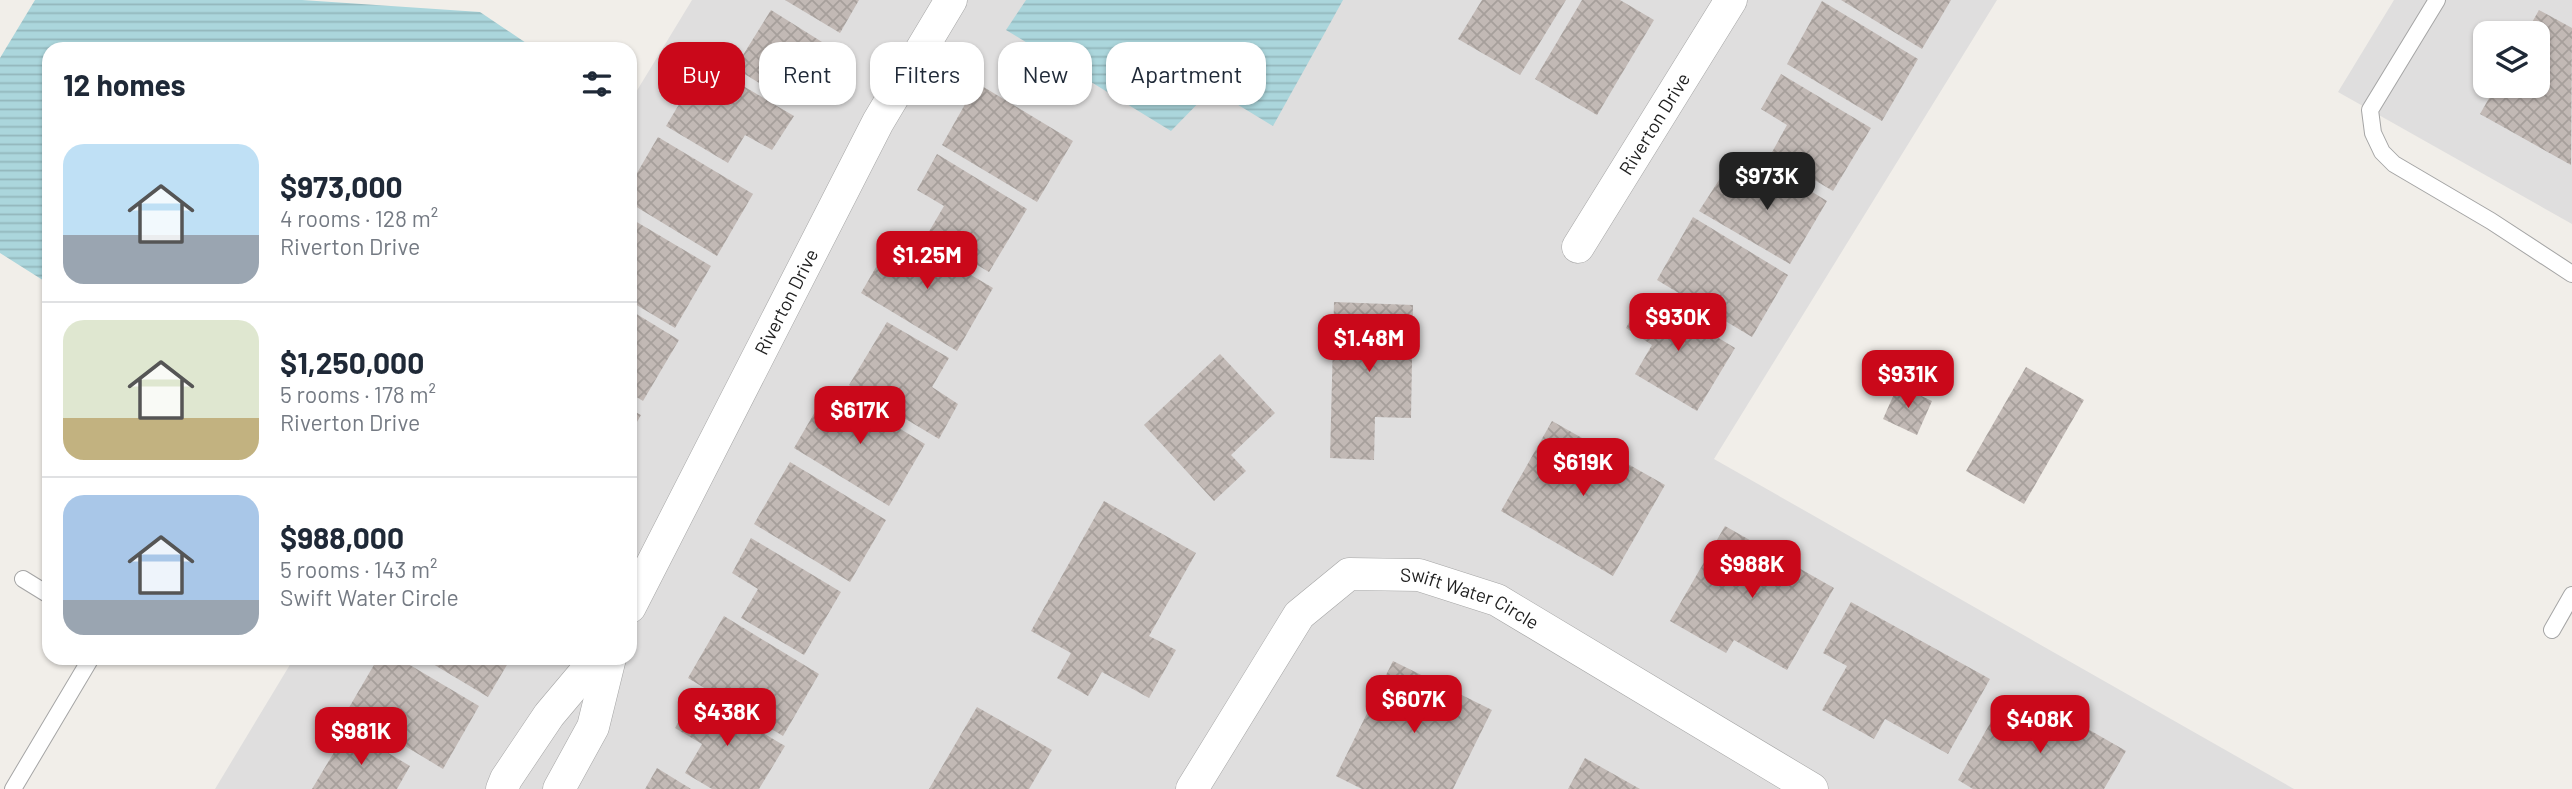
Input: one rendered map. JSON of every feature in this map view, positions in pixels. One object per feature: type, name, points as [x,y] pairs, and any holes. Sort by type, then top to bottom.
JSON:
[{"type":"street","name":"Riverton Drive","points":[[637,593],[878,122],[951,0]]},
{"type":"street","name":"Riverton Drive","points":[[1578,247],[1731,0]]},
{"type":"street","name":"Swift Water Circle","points":[[1192,789],[1299,615],[1349,574],[1419,575],[1497,600],[1803,787]]},
{"type":"street","points":[[502,789],[550,715],[591,665]]},
{"type":"street","points":[[559,789],[593,727],[608,665]]},
{"type":"lane","points":[[2437,0],[2370,110],[2373,133],[2382,152],[2394,164],[2491,221],[2572,274]]},
{"type":"lane","points":[[23,579],[42,591]]},
{"type":"lane","points":[[2552,630],[2572,596]]},
{"type":"lane","points":[[13,789],[87,665]]},
{"type":"shaded area","points":[[692,0],[1997,0],[1714,459],[2294,789],[215,789],[290,665],[637,665],[637,90],[658,56],[658,105],[745,105],[745,42],[666,42]]},
{"type":"shaded area","points":[[2394,0],[2572,0],[2572,224],[2338,92]]},
{"type":"water","points":[[35,0],[302,0],[480,12],[525,42],[42,42],[42,280],[0,253],[0,58]]},
{"type":"water","points":[[1026,0],[1343,0],[1273,126],[1238,105],[1266,105],[1266,42],[1106,42],[1106,91],[1092,83],[1092,42],[1026,42],[1006,30]]},
{"type":"water","points":[[1129,105],[1196,105],[1171,131]]},
{"type":"building","points":[[785,0],[859,0],[840,33]]},
{"type":"building","points":[[1482,0],[1566,0],[1520,75],[1458,39]]},
{"type":"building","points":[[1582,0],[1620,0],[1654,20],[1597,115],[1535,79]]},
{"type":"building","points":[[1841,0],[1951,0],[1922,49]]},
{"type":"building","points":[[1822,1],[1918,59],[1882,121],[1787,64]]},
{"type":"building","points":[[771,10],[822,42],[759,42],[759,83],[745,74],[745,52]]},
{"type":"building","points":[[2539,10],[2572,28],[2571,165],[2480,114],[2489,98],[2550,98],[2550,21],[2533,21]]},
{"type":"building","points":[[1781,74],[1871,128],[1833,191],[1771,154],[1787,125],[1761,109]]},
{"type":"building","points":[[745,87],[759,95],[759,105],[775,105],[794,116],[772,150],[745,135],[728,163],[666,126],[679,105],[745,105]]},
{"type":"building","points":[[984,87],[998,96],[998,105],[1013,105],[1073,141],[1037,202],[942,145],[965,105],[984,105]]},
{"type":"building","points":[[658,137],[753,194],[717,256],[637,207],[637,173]]},
{"type":"building","points":[[937,154],[1027,209],[989,272],[927,235],[944,206],[917,190]]},
{"type":"building","points":[[1766,164],[1827,201],[1790,264],[1699,211],[1721,177],[1748,193]]},
{"type":"building","points":[[1693,217],[1788,275],[1752,337],[1657,280]]},
{"type":"building","points":[[637,222],[711,266],[675,328],[637,305]]},
{"type":"building","points":[[897,231],[993,288],[957,351],[861,293]]},
{"type":"building","points":[[1645,293],[1735,348],[1697,411],[1635,374],[1652,345],[1626,328]]},
{"type":"building","points":[[1334,302],[1413,305],[1411,418],[1375,417],[1374,460],[1330,458]]},
{"type":"building","points":[[637,314],[679,340],[643,401],[637,397]]},
{"type":"building","points":[[887,322],[949,358],[932,387],[958,404],[939,439],[849,385]]},
{"type":"building","points":[[1220,354],[1275,413],[1231,455],[1246,471],[1214,501],[1144,425]]},
{"type":"building","points":[[2026,367],[2084,400],[2024,504],[1966,471]]},
{"type":"building","points":[[1898,385],[1932,401],[1917,435],[1883,419]]},
{"type":"building","points":[[830,386],[925,444],[889,506],[794,448]]},
{"type":"building","points":[[1552,421],[1665,485],[1613,576],[1501,511]]},
{"type":"building","points":[[790,462],[886,520],[850,582],[754,524]]},
{"type":"building","points":[[1104,501],[1196,553],[1149,636],[1176,650],[1149,698],[1102,672],[1088,696],[1057,678],[1071,653],[1031,631]]},
{"type":"building","points":[[1725,526],[1834,588],[1787,670],[1734,640],[1726,653],[1670,621]]},
{"type":"building","points":[[751,538],[841,592],[804,655],[741,618],[758,589],[732,573]]},
{"type":"building","points":[[1851,602],[1990,679],[1948,754],[1885,719],[1874,739],[1822,710],[1847,666],[1823,653]]},
{"type":"building","points":[[724,616],[819,674],[783,736],[688,678]]},
{"type":"building","points":[[1393,661],[1492,710],[1453,789],[1362,789],[1336,776]]},
{"type":"building","points":[[374,665],[410,665],[479,706],[443,769],[347,711]]},
{"type":"building","points":[[435,665],[507,665],[488,697]]},
{"type":"building","points":[[695,693],[785,746],[759,789],[712,789],[685,773],[702,744],[675,728]]},
{"type":"building","points":[[2001,704],[2042,728],[2053,709],[2126,751],[2104,789],[1973,789],[1958,780]]},
{"type":"building","points":[[977,707],[1052,750],[1029,789],[929,789]]},
{"type":"building","points":[[348,729],[410,766],[397,789],[312,789]]},
{"type":"building","points":[[1585,758],[1640,789],[1568,789]]},
{"type":"building","points":[[657,768],[691,789],[645,789]]}]
